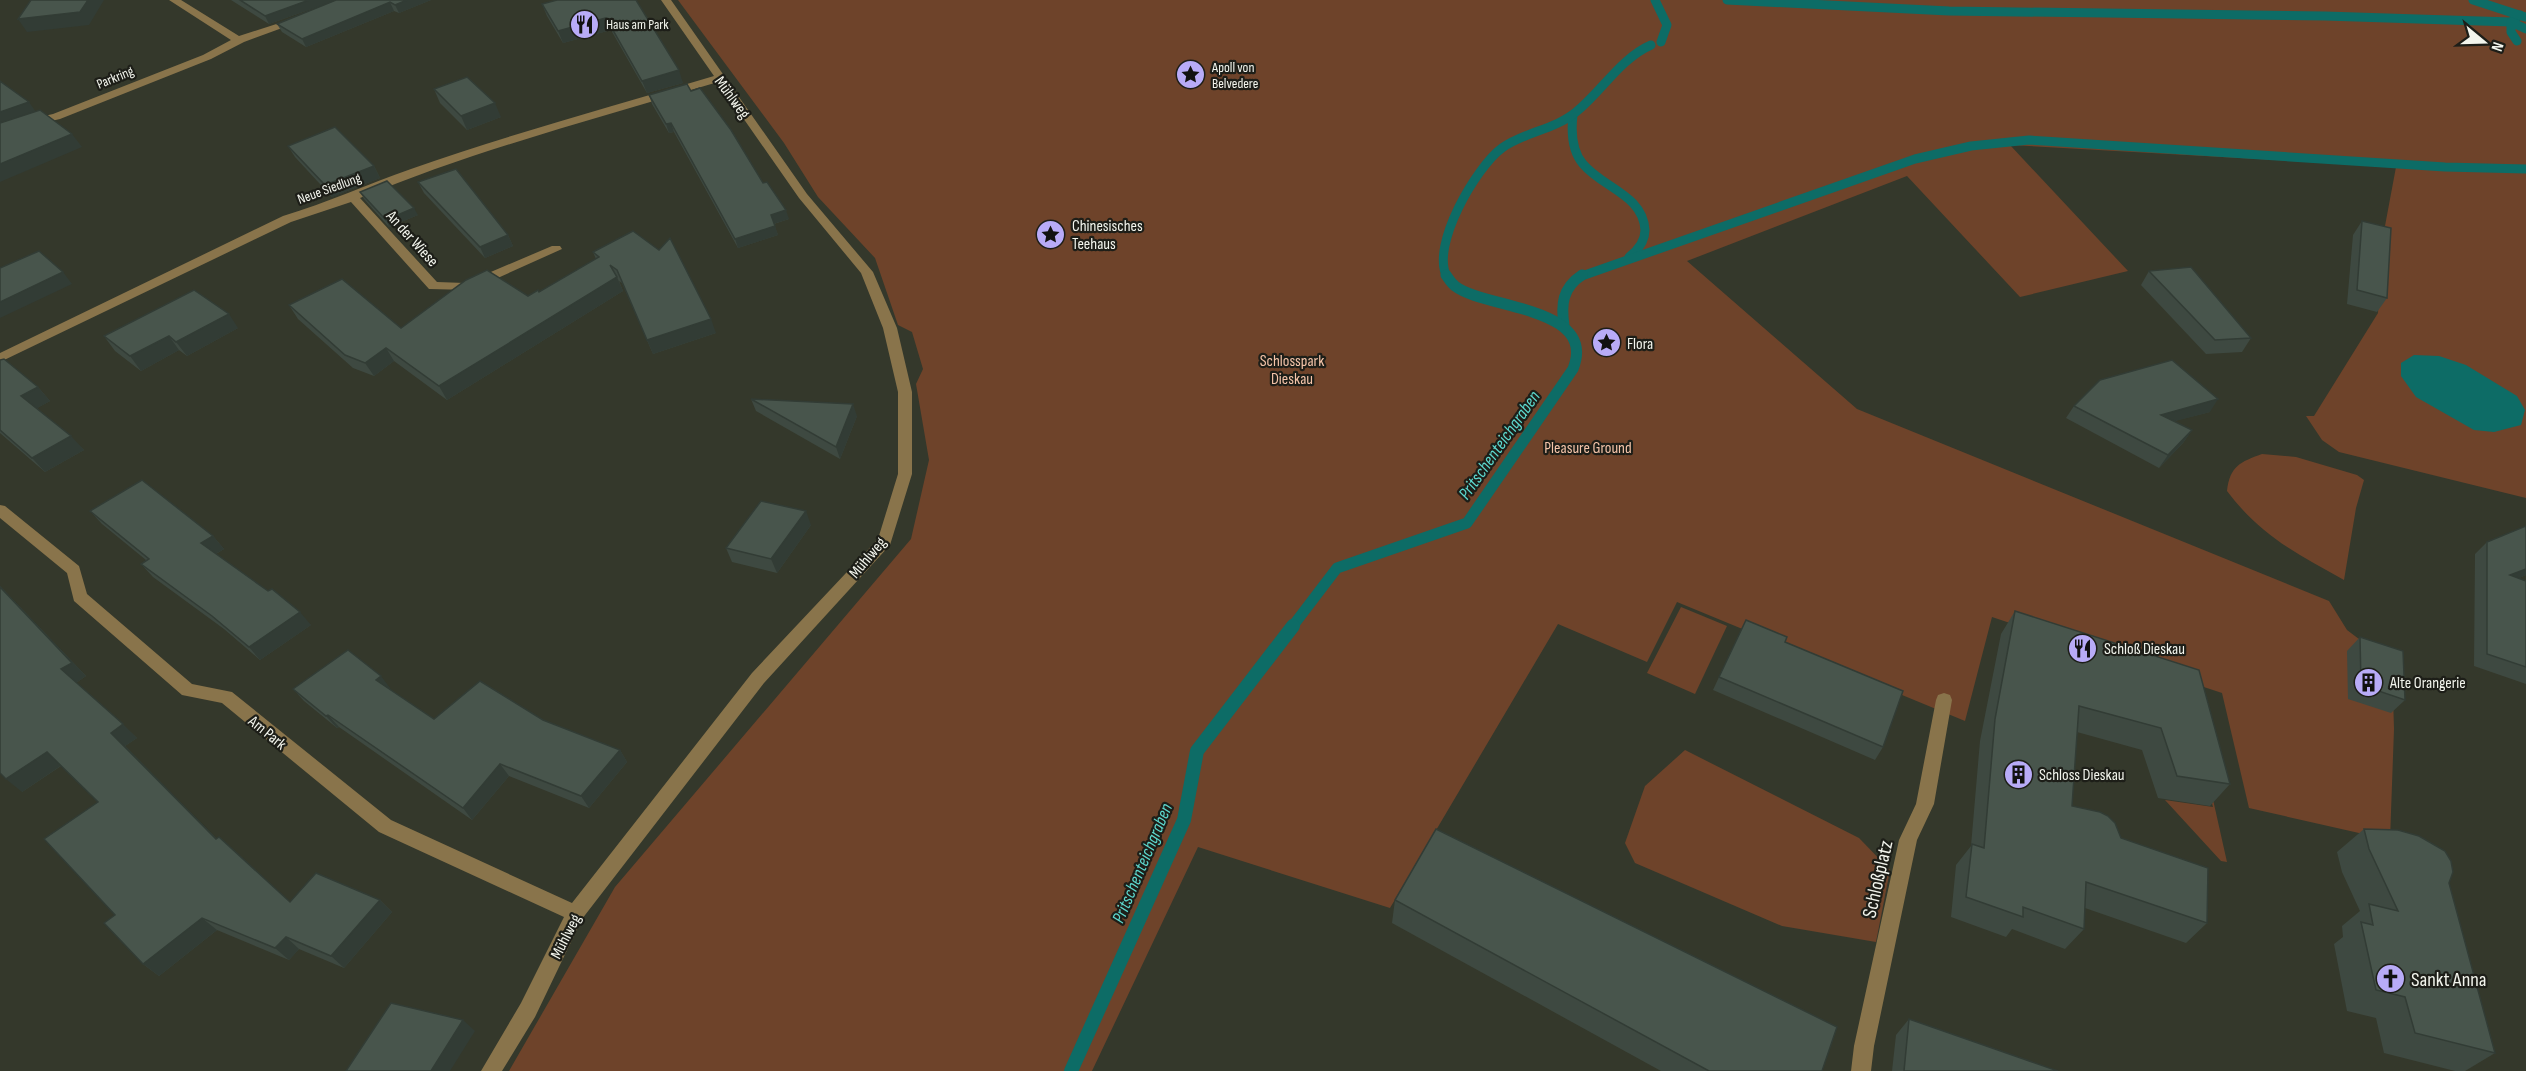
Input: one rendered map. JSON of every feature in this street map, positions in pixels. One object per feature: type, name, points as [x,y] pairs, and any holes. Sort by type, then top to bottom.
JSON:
[{"type":"street","points":[[174,0],[238,40]]},
{"type":"street","name":"Mühlweg","points":[[491,1071],[528,1010],[575,913],[758,678],[885,541],[905,474],[904,392],[890,328],[867,272],[803,196],[666,0]]},
{"type":"street","name":"Parkring","points":[[0,135],[34,121],[56,117],[196,61],[238,40],[310,15]]},
{"type":"street","name":"Neue Siedlung","points":[[0,357],[287,219],[330,206],[413,172],[470,153],[719,78]]},
{"type":"street","name":"An der Wiese","points":[[352,196],[434,286],[467,287],[556,249]]},
{"type":"street","name":"Am Park","points":[[0,510],[74,570],[80,597],[188,690],[226,697],[385,826],[575,913]]},
{"type":"street","name":"Schloßplatz","points":[[1861,1071],[1864,1046],[1908,840],[1925,804],[1944,700]]},
{"type":"green space","name":"Schlosspark Dieskau","points":[[678,0],[2526,0],[2526,498],[2339,452],[2322,440],[2306,416],[2314,416],[2378,313],[2382,242],[2396,167],[2010,145],[2128,271],[2020,297],[1907,176],[1687,261],[1857,409],[2329,601],[2347,630],[2392,664],[2394,729],[2390,840],[2249,808],[2222,693],[1992,617],[1965,721],[1677,602],[1647,662],[1558,624],[1390,908],[1198,847],[1092,1071],[509,1071],[615,887],[911,539],[929,460],[916,384],[923,369],[912,332],[898,325],[875,258],[818,197],[784,143]]},
{"type":"green space","points":[[2262,454],[2296,457],[2357,475],[2364,480],[2356,508],[2344,580],[2281,543],[2253,520],[2227,491],[2228,483],[2237,466]]},
{"type":"green space","points":[[1681,607],[1727,626],[1695,694],[1647,673]]},
{"type":"green space","points":[[2182,692],[2190,697],[2227,862],[2221,861],[2165,800],[2213,807]]},
{"type":"green space","points":[[1685,750],[1859,838],[1890,870],[1876,942],[1782,926],[1635,863],[1625,843],[1645,786]]},
{"type":"water","points":[[2414,355],[2439,356],[2466,365],[2517,396],[2525,410],[2521,425],[2494,432],[2474,430],[2416,397],[2401,376],[2401,363]]},
{"type":"building","points":[[31,0],[88,0],[80,12],[18,19]]},
{"type":"building","points":[[240,0],[309,0],[265,16]]},
{"type":"building","points":[[336,0],[407,0],[395,5],[390,2],[302,39],[277,24]]},
{"type":"building","points":[[557,0],[636,0],[679,70],[642,81],[606,18],[558,31],[542,4]]},
{"type":"building","points":[[467,77],[495,103],[461,116],[434,89]]},
{"type":"building","points":[[0,81],[29,102],[0,112]]},
{"type":"building","points":[[687,84],[691,91],[700,88],[731,130],[763,183],[767,182],[786,210],[771,215],[775,226],[735,239],[671,123],[666,124],[649,95]]},
{"type":"building","points":[[40,110],[72,134],[0,164],[0,123]]},
{"type":"building","points":[[335,127],[374,166],[325,185],[288,146]]},
{"type":"building","points":[[456,169],[508,235],[480,247],[418,182]]},
{"type":"building","points":[[387,181],[414,208],[386,220],[360,192]]},
{"type":"building","points":[[2362,221],[2391,228],[2387,298],[2357,290]]},
{"type":"building","points":[[633,231],[659,250],[670,238],[711,319],[647,340],[617,270],[610,265],[617,277],[439,386],[386,348],[365,363],[345,355],[289,305],[342,279],[401,328],[466,280],[487,270],[528,296],[599,257],[593,252]]},
{"type":"building","points":[[39,251],[63,272],[0,302],[0,268]]},
{"type":"building","points":[[2191,267],[2251,338],[2215,340],[2149,271]]},
{"type":"building","points":[[194,290],[229,314],[176,342],[169,336],[130,356],[104,336]]},
{"type":"building","points":[[4,359],[38,387],[21,396],[71,436],[32,458],[0,430],[0,360]]},
{"type":"building","points":[[2172,360],[2218,399],[2161,415],[2192,430],[2168,455],[2074,406],[2100,380]]},
{"type":"building","points":[[751,399],[853,404],[836,447]]},
{"type":"building","points":[[142,480],[213,536],[201,543],[268,591],[272,589],[300,612],[249,647],[212,616],[141,564],[149,559],[90,511]]},
{"type":"building","points":[[761,501],[806,511],[771,559],[726,548]]},
{"type":"building","points":[[2526,526],[2526,569],[2510,575],[2526,581],[2526,667],[2487,654],[2487,542]]},
{"type":"building","points":[[0,587],[72,663],[61,669],[123,724],[111,733],[216,839],[219,837],[290,902],[316,873],[380,900],[331,956],[286,937],[275,948],[202,918],[143,964],[104,923],[115,915],[44,839],[98,802],[47,752],[6,779],[0,773]]},
{"type":"building","name":"Schloss Dieskau","points":[[2015,611],[2199,670],[2230,784],[2177,776],[2161,728],[2079,706],[2072,806],[2108,816],[2115,823],[2121,838],[2208,868],[2207,923],[2086,882],[2084,929],[2023,907],[2023,917],[1966,897],[1972,844],[1984,848],[1995,719]]},
{"type":"building","points":[[1746,620],[1787,637],[1785,642],[1903,691],[1883,747],[1719,677]]},
{"type":"building","points":[[2360,637],[2403,651],[2405,700],[2361,685]]},
{"type":"building","points":[[348,650],[381,676],[376,680],[434,719],[480,681],[543,720],[620,750],[581,796],[500,764],[463,808],[328,715],[326,716],[293,689]]},
{"type":"building","points":[[1436,829],[1837,1027],[1822,1071],[1709,1071],[1395,900]]},
{"type":"building","points":[[2364,829],[2398,830],[2419,836],[2445,851],[2451,861],[2453,872],[2449,883],[2495,1053],[2415,1033],[2405,997],[2376,990],[2361,922],[2373,925],[2369,904],[2398,911],[2369,849]]},
{"type":"building","points":[[391,1003],[463,1020],[431,1071],[346,1071]]},
{"type":"building","points":[[1909,1019],[2058,1071],[1904,1071]]},
{"type":"waterway","name":"Pritschenteichgraben","points":[[1655,0],[1667,25],[1661,42]]},
{"type":"waterway","points":[[1727,0],[1949,11],[2325,16],[2511,22]]},
{"type":"waterway","points":[[2473,0],[2520,15]]},
{"type":"waterway","points":[[2511,22],[2520,15]]},
{"type":"waterway","points":[[2520,15],[2525,17]]},
{"type":"waterway","points":[[2511,22],[2526,29]]},
{"type":"waterway","points":[[2511,22],[2511,32],[2517,41]]},
{"type":"waterway","name":"Pritschenteichgraben","points":[[1447,276],[1443,263],[1450,228],[1469,189],[1491,158],[1502,148],[1520,138],[1558,123],[1576,112],[1630,58],[1651,45]]},
{"type":"waterway","points":[[1573,115],[1573,141],[1579,159],[1591,172],[1630,200],[1643,218],[1644,238],[1638,249],[1629,257]]},
{"type":"waterway","points":[[1579,277],[1915,159],[1971,146],[2029,140],[2445,167],[2526,169]]},
{"type":"waterway","name":"Pritschenteichgraben","points":[[1292,627],[1337,568],[1467,523],[1573,369],[1576,348],[1569,333],[1554,321],[1534,312],[1469,294],[1455,286],[1447,276]]},
{"type":"waterway","points":[[1564,326],[1564,298],[1570,286],[1579,277]]},
{"type":"waterway","name":"Pritschenteichgraben","points":[[1071,1071],[1184,820],[1197,751],[1293,626]]},
{"type":"place","name":"Haus am Park","points":[[585,24]]},
{"type":"place","name":"Apoll von Belvedere","points":[[1191,75]]},
{"type":"place","name":"Chinesisches Teehaus","points":[[1051,234]]},
{"type":"place","name":"Flora","points":[[1606,343]]},
{"type":"place","name":"Schloß Dieskau","points":[[2083,648]]},
{"type":"place","name":"Alte Orangerie","points":[[2369,682]]},
{"type":"place","name":"Schloss Dieskau","points":[[2018,774]]},
{"type":"place","name":"Sankt Anna","points":[[2390,979]]},
{"type":"park label","name":"Pleasure Ground","points":[[1588,447]]}]
